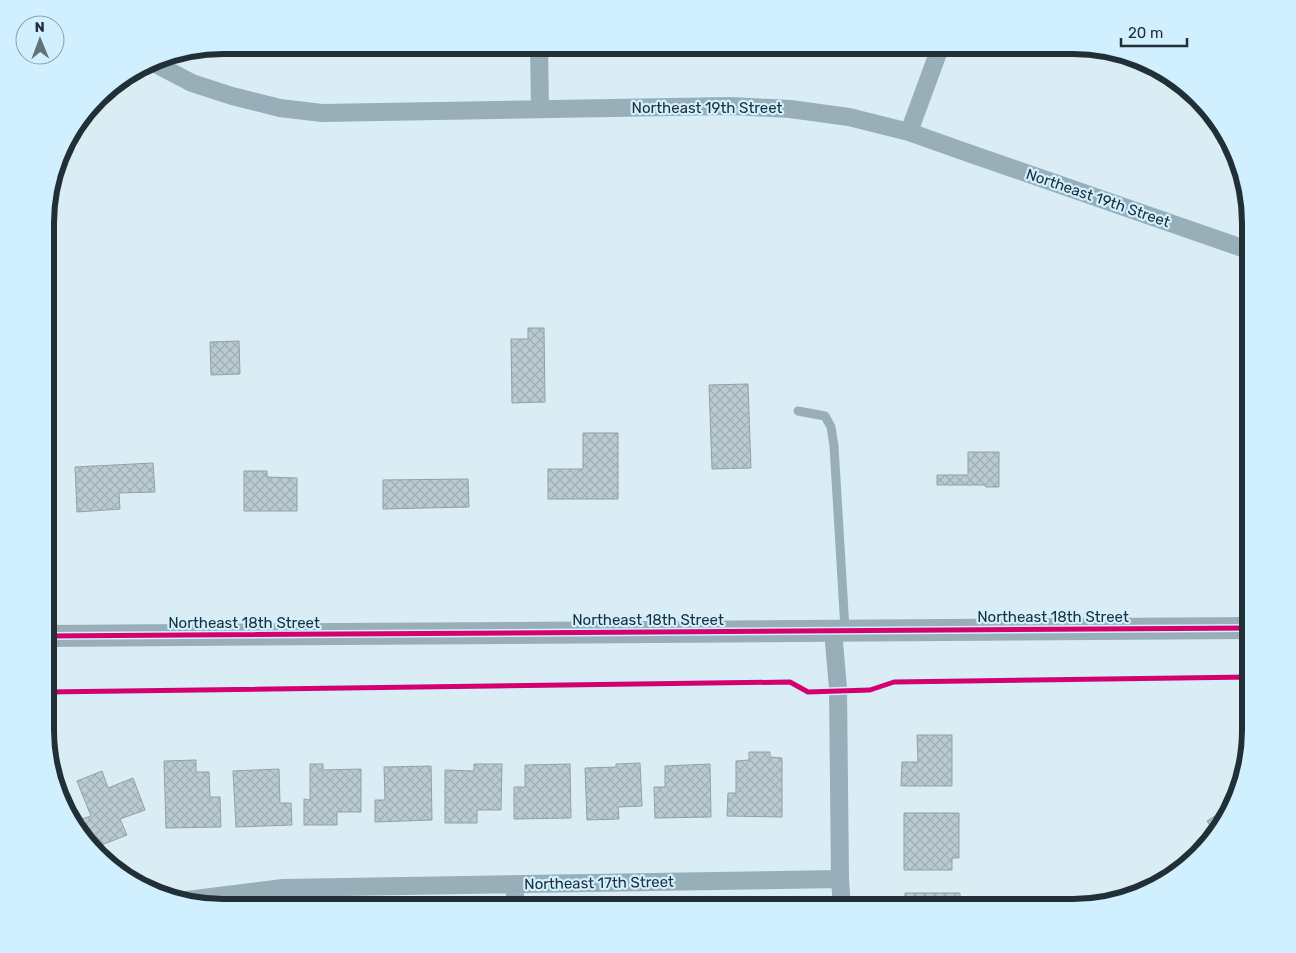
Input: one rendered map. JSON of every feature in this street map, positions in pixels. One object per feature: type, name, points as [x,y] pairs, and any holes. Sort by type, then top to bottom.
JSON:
[{"type":"street","points":[[539,54],[540,109]]},
{"type":"street","points":[[909,132],[938,54]]},
{"type":"street","name":"Northeast 19th Street","points":[[160,66],[192,83],[232,96],[280,108],[322,113],[732,106],[790,109],[849,118],[909,132],[1242,248]]},
{"type":"street","name":"Northeast 18th Street","points":[[54,636],[1242,628]]},
{"type":"street","points":[[839,631],[838,688],[841,899]]},
{"type":"street","name":"Northeast 17th Street","points":[[204,898],[283,888],[840,879]]},
{"type":"street","points":[[515,885],[515,899]]},
{"type":"lane","points":[[798,411],[824,416],[831,427],[834,446],[839,631]]},
{"type":"building","points":[[528,328],[544,328],[545,402],[512,403],[511,339],[528,339]]},
{"type":"building","points":[[239,341],[240,374],[211,375],[210,342]]},
{"type":"building","points":[[748,384],[751,468],[712,469],[709,385]]},
{"type":"building","points":[[583,433],[618,433],[618,499],[548,499],[548,469],[583,469]]},
{"type":"building","points":[[968,452],[999,452],[999,487],[986,487],[985,485],[937,485],[937,475],[968,475]]},
{"type":"building","points":[[153,463],[155,492],[119,493],[120,509],[77,512],[75,467]]},
{"type":"building","points":[[244,471],[267,471],[267,477],[297,478],[297,511],[244,511]]},
{"type":"building","points":[[468,479],[469,507],[383,509],[383,480]]},
{"type":"building","points":[[917,735],[952,735],[952,786],[901,786],[902,762],[918,762]]},
{"type":"building","points":[[749,752],[770,752],[770,757],[782,758],[782,817],[727,816],[728,793],[736,793],[736,761],[749,760]]},
{"type":"building","points":[[196,760],[196,772],[209,772],[210,797],[220,797],[221,827],[166,828],[164,761]]},
{"type":"building","points":[[640,763],[642,806],[618,807],[619,819],[587,820],[585,768],[616,767],[616,764]]},
{"type":"building","points":[[310,764],[323,764],[323,770],[361,769],[361,812],[337,812],[337,825],[304,825],[304,799],[310,800]]},
{"type":"building","points":[[474,764],[502,764],[501,810],[477,810],[477,823],[445,823],[445,770],[474,771]]},
{"type":"building","points":[[570,764],[571,818],[514,819],[514,787],[525,787],[525,765]]},
{"type":"building","points":[[710,764],[711,817],[655,818],[654,787],[665,787],[665,766]]},
{"type":"building","points":[[431,766],[432,820],[375,822],[375,800],[385,800],[384,767]]},
{"type":"building","points":[[279,769],[280,803],[291,803],[292,825],[236,827],[233,771]]},
{"type":"building","points":[[102,771],[108,788],[133,778],[145,810],[120,819],[127,835],[99,846],[86,830],[82,819],[91,816],[77,781]]},
{"type":"building","points":[[1221,812],[1211,827],[1207,821]]},
{"type":"building","points":[[904,813],[959,813],[959,858],[952,858],[952,870],[904,870]]},
{"type":"building","points":[[1190,849],[1192,851],[1177,863]]},
{"type":"building","points":[[905,893],[960,893],[960,899],[905,899]]},
{"type":"cycle path","points":[[54,636],[1242,628]]},
{"type":"cycle path","points":[[54,692],[790,682],[808,692],[870,690],[894,682],[1242,677]]}]
